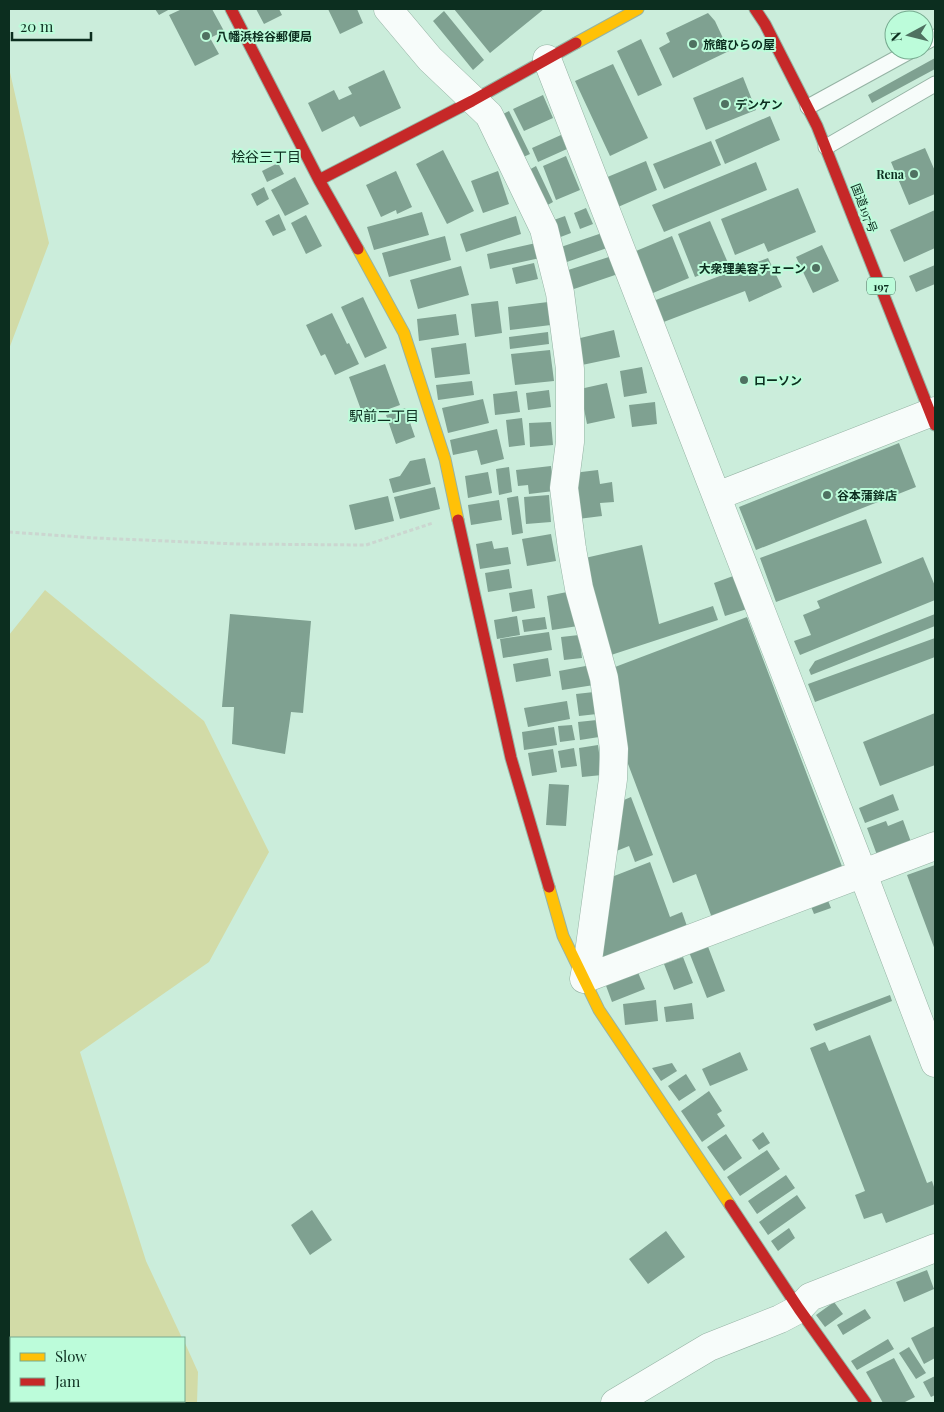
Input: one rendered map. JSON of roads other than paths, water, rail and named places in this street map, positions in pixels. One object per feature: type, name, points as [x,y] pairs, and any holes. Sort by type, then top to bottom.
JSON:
[{"type":"main road","points":[[231,9],[319,180],[404,333],[445,459],[511,758],[564,936],[599,1010],[799,1309],[866,1403]]},
{"type":"main road","points":[[319,180],[472,101],[547,59],[610,16],[638,9]]},
{"type":"main road","name":"国道197号","points":[[755,9],[765,24],[808,107],[826,147],[934,416]]},
{"type":"street","points":[[388,9],[430,59],[472,101],[489,115],[544,229],[560,293],[570,369],[570,442],[564,488],[579,588],[604,678],[614,749],[613,779],[584,979]]},
{"type":"street","points":[[547,59],[935,1063]]},
{"type":"street","points":[[717,496],[934,416]]},
{"type":"street","points":[[584,979],[935,846]]},
{"type":"street","points":[[615,1403],[709,1347],[780,1319],[799,1309],[810,1297],[935,1248]]},
{"type":"lane","points":[[808,107],[894,60]]},
{"type":"lane","points":[[826,147],[935,84]]},
{"type":"place","name":"八幡浜桧谷郵便局","points":[[206,36]]},
{"type":"place","name":"旅館ひらの屋","points":[[693,44]]},
{"type":"place","name":"デンケン","points":[[725,104]]},
{"type":"place","name":"Rena","points":[[914,174]]},
{"type":"place","name":"大衆理美容チェーン","points":[[816,268]]},
{"type":"place","name":"ローソン","points":[[744,380]]},
{"type":"place","name":"谷本蒲鉾店","points":[[827,495]]},
{"type":"district","name":"桧谷三丁目","points":[[266,156]]},
{"type":"district","name":"駅前二丁目","points":[[384,415]]}]
